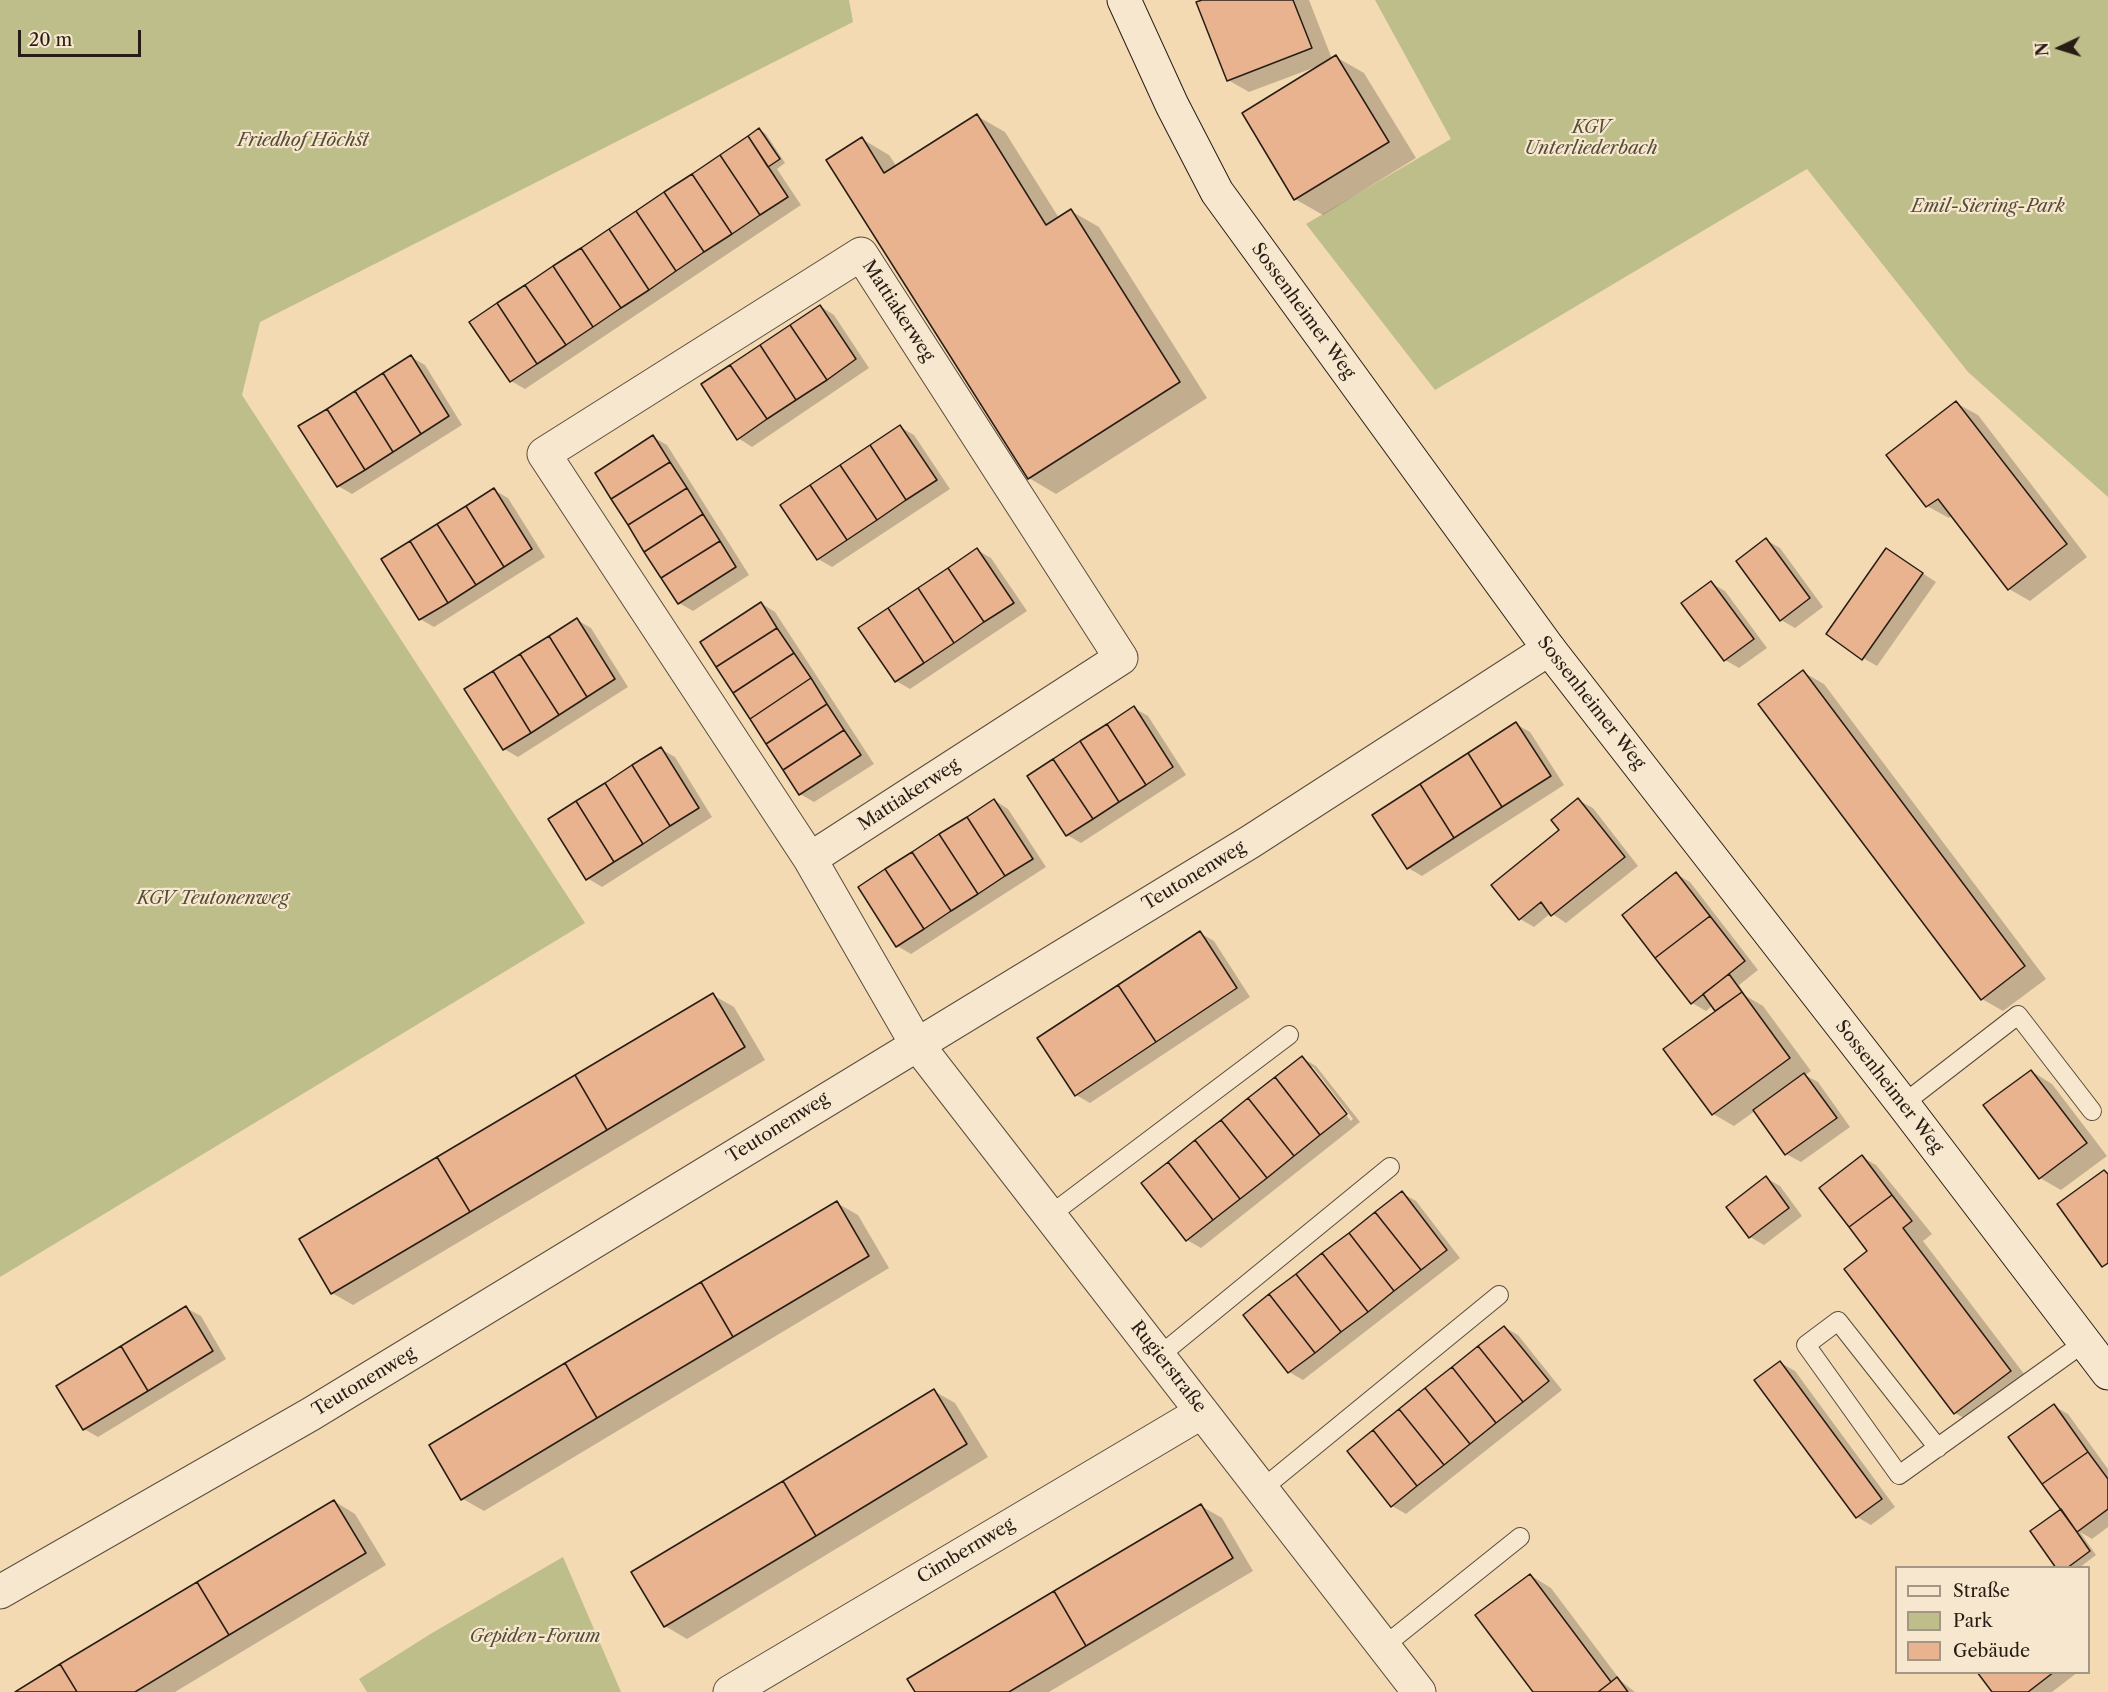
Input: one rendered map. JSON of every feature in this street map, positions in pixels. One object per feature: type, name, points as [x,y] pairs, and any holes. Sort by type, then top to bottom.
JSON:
[{"type":"street","name":"Sossenheimer Weg","points":[[1124,0],[1172,105],[1216,192],[1549,650],[1903,1104],[2108,1373]]},
{"type":"street","name":"Mattiakerweg","points":[[810,859],[1121,658],[861,254],[544,454],[810,859],[916,1043]]},
{"type":"street","name":"Teutonenweg","points":[[0,1592],[311,1414],[916,1043],[1250,842],[1549,650]]},
{"type":"street","name":"Rugierstraße","points":[[916,1043],[1419,1692]]},
{"type":"street","name":"Cimbernweg","points":[[730,1692],[1202,1412]]},
{"type":"lane","points":[[1903,1104],[2018,1015],[2092,1111]]},
{"type":"lane","points":[[1050,1215],[1289,1035]]},
{"type":"lane","points":[[1159,1356],[1390,1167]]},
{"type":"lane","points":[[1262,1489],[1498,1295]]},
{"type":"lane","points":[[1938,1448],[1838,1321],[1806,1345],[1899,1475],[1938,1448],[2085,1342]]},
{"type":"lane","points":[[1384,1646],[1520,1537]]},
{"type":"green space","points":[[0,0],[849,0],[853,22],[260,322],[242,395],[585,923],[0,1277]]},
{"type":"green space","name":"KGV Unterliederbach","points":[[1375,0],[2108,0],[2108,497],[1968,372],[1807,169],[1435,390],[1306,224],[1451,139]]},
{"type":"green space","name":"Gepiden-Forum","points":[[563,1557],[621,1692],[367,1692],[359,1679],[432,1633]]},
{"type":"building","points":[[1202,0],[1293,0],[1312,48],[1227,81],[1196,2]]},
{"type":"building","points":[[1336,55],[1389,142],[1294,200],[1242,113]]},
{"type":"building","points":[[977,114],[1046,225],[1071,209],[1180,382],[1028,479],[826,160],[862,137],[884,173]]},
{"type":"building","points":[[759,128],[780,159],[768,167],[748,136]]},
{"type":"building","points":[[748,136],[788,197],[760,215],[720,155]]},
{"type":"building","points":[[720,155],[760,215],[732,234],[692,174]]},
{"type":"building","points":[[692,174],[732,234],[704,252],[664,192]]},
{"type":"building","points":[[664,192],[704,252],[676,271],[636,211]]},
{"type":"building","points":[[636,211],[676,271],[649,290],[609,229]]},
{"type":"building","points":[[609,229],[649,290],[621,308],[581,248]]},
{"type":"building","points":[[581,248],[621,308],[593,327],[553,266]]},
{"type":"building","points":[[553,266],[593,327],[566,345],[525,285]]},
{"type":"building","points":[[525,285],[566,345],[537,364],[497,303]]},
{"type":"building","points":[[497,303],[537,364],[510,382],[469,322]]},
{"type":"building","points":[[820,305],[856,359],[827,380],[790,325]]},
{"type":"building","points":[[790,325],[827,380],[796,400],[760,345]]},
{"type":"building","points":[[760,345],[796,400],[767,419],[730,365]]},
{"type":"building","points":[[411,355],[449,416],[421,434],[383,373]]},
{"type":"building","points":[[730,365],[767,419],[737,440],[701,384]]},
{"type":"building","points":[[383,373],[421,434],[393,452],[355,391]]},
{"type":"building","points":[[355,391],[393,452],[365,470],[327,409]]},
{"type":"building","points":[[1956,401],[2067,544],[2008,590],[1938,499],[1926,507],[1886,455]]},
{"type":"building","points":[[327,409],[365,470],[337,487],[298,426]]},
{"type":"building","points":[[900,425],[937,480],[906,500],[870,445]]},
{"type":"building","points":[[653,435],[670,462],[611,499],[595,473]]},
{"type":"building","points":[[870,445],[906,500],[877,520],[840,465]]},
{"type":"building","points":[[670,462],[687,488],[628,525],[611,499]]},
{"type":"building","points":[[840,465],[877,520],[847,540],[810,485]]},
{"type":"building","points":[[810,485],[847,540],[817,560],[780,505]]},
{"type":"building","points":[[494,488],[532,549],[504,567],[466,506]]},
{"type":"building","points":[[687,488],[703,514],[644,552],[628,525]]},
{"type":"building","points":[[466,506],[504,567],[476,585],[437,524]]},
{"type":"building","points":[[703,514],[720,541],[661,578],[644,552]]},
{"type":"building","points":[[437,524],[476,585],[448,603],[410,541]]},
{"type":"building","points":[[1766,538],[1810,598],[1780,621],[1736,561]]},
{"type":"building","points":[[410,541],[448,603],[419,620],[381,559]]},
{"type":"building","points":[[720,541],[736,567],[678,604],[661,578]]},
{"type":"building","points":[[977,548],[1014,603],[984,622],[948,568]]},
{"type":"building","points":[[1886,548],[1923,573],[1862,660],[1826,634]]},
{"type":"building","points":[[948,568],[984,622],[954,643],[918,588]]},
{"type":"building","points":[[1711,581],[1754,639],[1724,661],[1681,603]]},
{"type":"building","points":[[918,588],[954,643],[924,663],[888,608]]},
{"type":"building","points":[[761,602],[777,628],[716,667],[700,642]]},
{"type":"building","points":[[888,608],[924,663],[895,682],[858,628]]},
{"type":"building","points":[[577,618],[615,679],[587,697],[549,636]]},
{"type":"building","points":[[777,628],[794,653],[733,693],[716,667]]},
{"type":"building","points":[[549,636],[587,697],[559,715],[520,654]]},
{"type":"building","points":[[794,653],[811,678],[750,719],[733,693]]},
{"type":"building","points":[[520,654],[559,715],[531,733],[493,671]]},
{"type":"building","points":[[1803,670],[2025,966],[1981,1000],[1758,704]]},
{"type":"building","points":[[493,671],[531,733],[503,750],[464,689]]},
{"type":"building","points":[[811,678],[827,704],[766,744],[750,719]]},
{"type":"building","points":[[827,704],[844,730],[783,770],[766,744]]},
{"type":"building","points":[[1134,706],[1173,767],[1146,785],[1107,724]]},
{"type":"building","points":[[1516,722],[1551,776],[1502,807],[1468,753]]},
{"type":"building","points":[[1107,724],[1146,785],[1119,802],[1080,741]]},
{"type":"building","points":[[844,730],[861,755],[799,795],[783,770]]},
{"type":"building","points":[[1080,741],[1119,802],[1093,819],[1053,759]]},
{"type":"building","points":[[661,747],[699,808],[670,826],[632,765]]},
{"type":"building","points":[[1468,753],[1502,807],[1454,838],[1420,784]]},
{"type":"building","points":[[1053,759],[1093,819],[1066,836],[1027,776]]},
{"type":"building","points":[[632,765],[670,826],[643,844],[605,783]]},
{"type":"building","points":[[605,783],[643,844],[614,862],[576,801]]},
{"type":"building","points":[[1420,784],[1454,838],[1407,869],[1372,815]]},
{"type":"building","points":[[1578,798],[1625,857],[1551,916],[1541,902],[1519,920],[1491,885],[1559,830],[1551,820]]},
{"type":"building","points":[[994,799],[1033,859],[1005,876],[967,817]]},
{"type":"building","points":[[576,801],[614,862],[586,880],[548,819]]},
{"type":"building","points":[[967,817],[1005,876],[978,894],[939,834]]},
{"type":"building","points":[[939,834],[978,894],[951,911],[912,852]]},
{"type":"building","points":[[912,852],[951,911],[924,929],[885,869]]},
{"type":"building","points":[[885,869],[924,929],[896,947],[858,887]]},
{"type":"building","points":[[1676,872],[1710,916],[1655,958],[1622,915]]},
{"type":"building","points":[[1710,916],[1745,961],[1691,1004],[1655,958]]},
{"type":"building","points":[[1200,931],[1237,988],[1156,1042],[1118,985]]},
{"type":"building","points":[[1729,974],[1742,992],[1715,1011],[1703,994]]},
{"type":"building","points":[[1118,985],[1156,1042],[1075,1096],[1037,1038]]},
{"type":"building","points":[[1742,992],[1790,1058],[1712,1115],[1663,1049]]},
{"type":"building","points":[[713,993],[745,1047],[607,1130],[575,1075]]},
{"type":"building","points":[[1302,1056],[1347,1114],[1320,1135],[1275,1077]]},
{"type":"building","points":[[2031,1070],[2087,1143],[2039,1179],[1983,1105]]},
{"type":"building","points":[[1804,1073],[1837,1118],[1785,1155],[1753,1110]]},
{"type":"building","points":[[575,1075],[607,1130],[470,1212],[437,1157]]},
{"type":"building","points":[[1275,1077],[1320,1135],[1294,1156],[1248,1098]]},
{"type":"building","points":[[1248,1098],[1294,1156],[1267,1178],[1221,1120]]},
{"type":"building","points":[[1221,1120],[1267,1178],[1240,1199],[1195,1140]]},
{"type":"building","points":[[1195,1140],[1240,1199],[1213,1220],[1168,1162]]},
{"type":"building","points":[[1862,1155],[1892,1195],[1849,1227],[1819,1188]]},
{"type":"building","points":[[437,1157],[470,1212],[331,1294],[299,1239]]},
{"type":"building","points":[[1168,1162],[1213,1220],[1186,1241],[1141,1183]]},
{"type":"building","points":[[2104,1170],[2108,1174],[2108,1263],[2102,1267],[2057,1204]]},
{"type":"building","points":[[1766,1176],[1789,1208],[1749,1238],[1726,1207]]},
{"type":"building","points":[[1402,1191],[1447,1250],[1421,1270],[1375,1212]]},
{"type":"building","points":[[1892,1195],[1912,1221],[1903,1228],[2011,1371],[1954,1414],[1844,1269],[1867,1251],[1849,1227]]},
{"type":"building","points":[[837,1201],[869,1256],[733,1337],[701,1282]]},
{"type":"building","points":[[1375,1212],[1421,1270],[1394,1291],[1349,1233]]},
{"type":"building","points":[[1349,1233],[1394,1291],[1368,1312],[1322,1253]]},
{"type":"building","points":[[1322,1253],[1368,1312],[1341,1332],[1296,1274]]},
{"type":"building","points":[[1296,1274],[1341,1332],[1315,1353],[1269,1294]]},
{"type":"building","points":[[701,1282],[733,1337],[597,1418],[565,1363]]},
{"type":"building","points":[[1269,1294],[1315,1353],[1288,1373],[1243,1315]]},
{"type":"building","points":[[186,1306],[213,1351],[148,1391],[121,1346]]},
{"type":"building","points":[[1504,1326],[1549,1381],[1523,1402],[1478,1346]]},
{"type":"building","points":[[121,1346],[148,1391],[83,1430],[56,1386]]},
{"type":"building","points":[[1478,1346],[1523,1402],[1496,1423],[1452,1367]]},
{"type":"building","points":[[1780,1361],[1882,1499],[1856,1518],[1754,1380]]},
{"type":"building","points":[[565,1363],[597,1418],[461,1500],[429,1445]]},
{"type":"building","points":[[1452,1367],[1496,1423],[1470,1444],[1425,1388]]},
{"type":"building","points":[[1425,1388],[1470,1444],[1444,1465],[1399,1409]]},
{"type":"building","points":[[934,1389],[967,1444],[816,1536],[783,1481]]},
{"type":"building","points":[[2054,1404],[2088,1452],[2042,1484],[2008,1437]]},
{"type":"building","points":[[1399,1409],[1444,1465],[1417,1486],[1373,1430]]},
{"type":"building","points":[[1373,1430],[1417,1486],[1391,1507],[1347,1451]]},
{"type":"building","points":[[2088,1452],[2108,1479],[2108,1509],[2077,1532],[2042,1484]]},
{"type":"building","points":[[783,1481],[816,1536],[664,1627],[631,1572]]},
{"type":"building","points":[[334,1500],[366,1553],[229,1635],[197,1582]]},
{"type":"building","points":[[1201,1504],[1233,1558],[1086,1646],[1054,1591]]},
{"type":"building","points":[[2061,1509],[2090,1551],[2070,1566],[2055,1566],[2030,1531]]},
{"type":"building","points":[[1530,1574],[1611,1682],[1598,1692],[1533,1692],[1475,1615]]},
{"type":"building","points":[[197,1582],[229,1635],[135,1692],[77,1692],[60,1664]]},
{"type":"building","points":[[1054,1591],[1086,1646],[1009,1692],[915,1692],[907,1679]]},
{"type":"building","points":[[60,1664],[77,1692],[15,1692]]},
{"type":"building","points":[[1978,1674],[2051,1674],[2028,1692],[1992,1692]]},
{"type":"building","points":[[1617,1677],[1628,1692],[1598,1692],[1611,1682]]},
{"type":"park label","name":"Friedhof Höchst","points":[[303,141]]},
{"type":"park label","name":"Emil-Siering-Park","points":[[1988,207]]},
{"type":"park label","name":"KGV Teutonenweg","points":[[213,899]]}]
